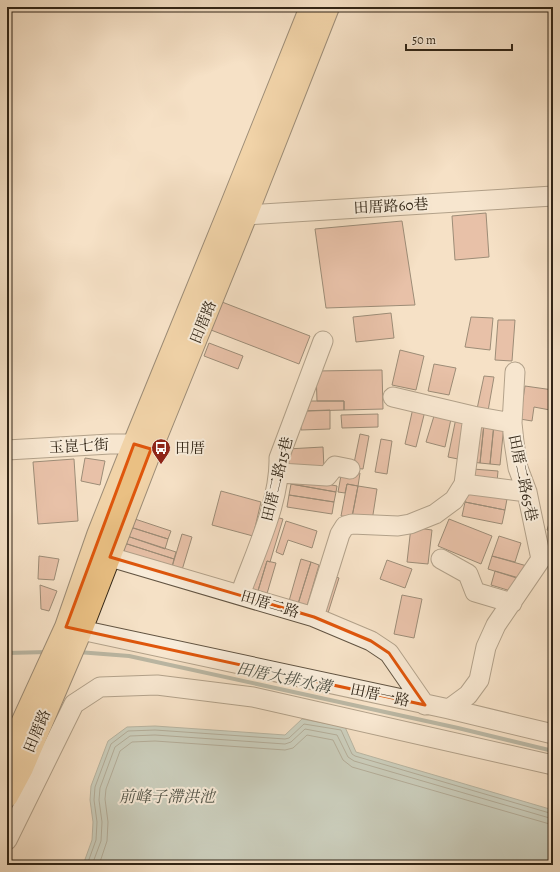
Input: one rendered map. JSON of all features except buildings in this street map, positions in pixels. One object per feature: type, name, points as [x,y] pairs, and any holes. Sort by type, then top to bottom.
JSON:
[{"type":"main road","name":"田厝路","points":[[238,212],[311,7]]},
{"type":"main road","name":"田厝路","points":[[71,633],[98,535],[142,447],[238,212],[328,7]]},
{"type":"main road","name":"田厝路","points":[[71,633],[110,557],[142,447]]},
{"type":"main road","points":[[57,664],[71,633]]},
{"type":"main road","name":"田厝路","points":[[7,756],[57,664]]},
{"type":"main road","name":"田厝路","points":[[7,796],[22,768],[57,664]]},
{"type":"street","name":"田厝路60巷","points":[[238,212],[553,196]]},
{"type":"street","name":"田厝二路15巷","points":[[240,595],[271,511],[280,472],[280,458],[323,341]]},
{"type":"street","name":"田厝二路65巷","points":[[515,372],[512,423],[518,468],[547,562]]},
{"type":"street","points":[[393,397],[473,416],[512,423]]},
{"type":"street","points":[[314,617],[340,534],[345,526],[352,524],[398,526],[410,524],[435,514],[444,509],[454,500],[464,484],[473,416]]},
{"type":"street","name":"玉崑七街","points":[[7,450],[110,444],[142,447]]},
{"type":"street","points":[[280,472],[328,476],[335,466],[350,468]]},
{"type":"street","points":[[464,484],[526,492]]},
{"type":"street","points":[[98,535],[110,557]]},
{"type":"street","name":"田厝二路","points":[[110,557],[314,617],[371,641],[389,653],[425,705]]},
{"type":"street","points":[[441,559],[468,574],[475,592],[512,603]]},
{"type":"street","points":[[449,709],[468,695],[479,680],[486,647],[496,625],[512,603],[547,562]]},
{"type":"street","name":"田厝一路","points":[[71,633],[449,709],[553,734]]},
{"type":"street","points":[[7,840],[74,704],[100,687],[157,685],[253,697],[553,765]]},
{"type":"highlighted area","points":[[134,444],[151,449],[110,557],[314,617],[371,641],[389,653],[425,705],[66,627]]},
{"type":"water","name":"前峰子滯洪池","points":[[302,719],[345,727],[356,752],[553,810],[553,865],[83,865],[92,840],[93,822],[90,800],[91,786],[108,741],[127,727],[155,726],[285,735]]},
{"type":"waterway","name":"田厝大排水溝","points":[[7,653],[48,652]]},
{"type":"waterway","name":"田厝大排水溝","points":[[78,652],[129,656],[458,728],[553,751]]},
{"type":"place","name":"田厝","points":[[161,465]]}]
